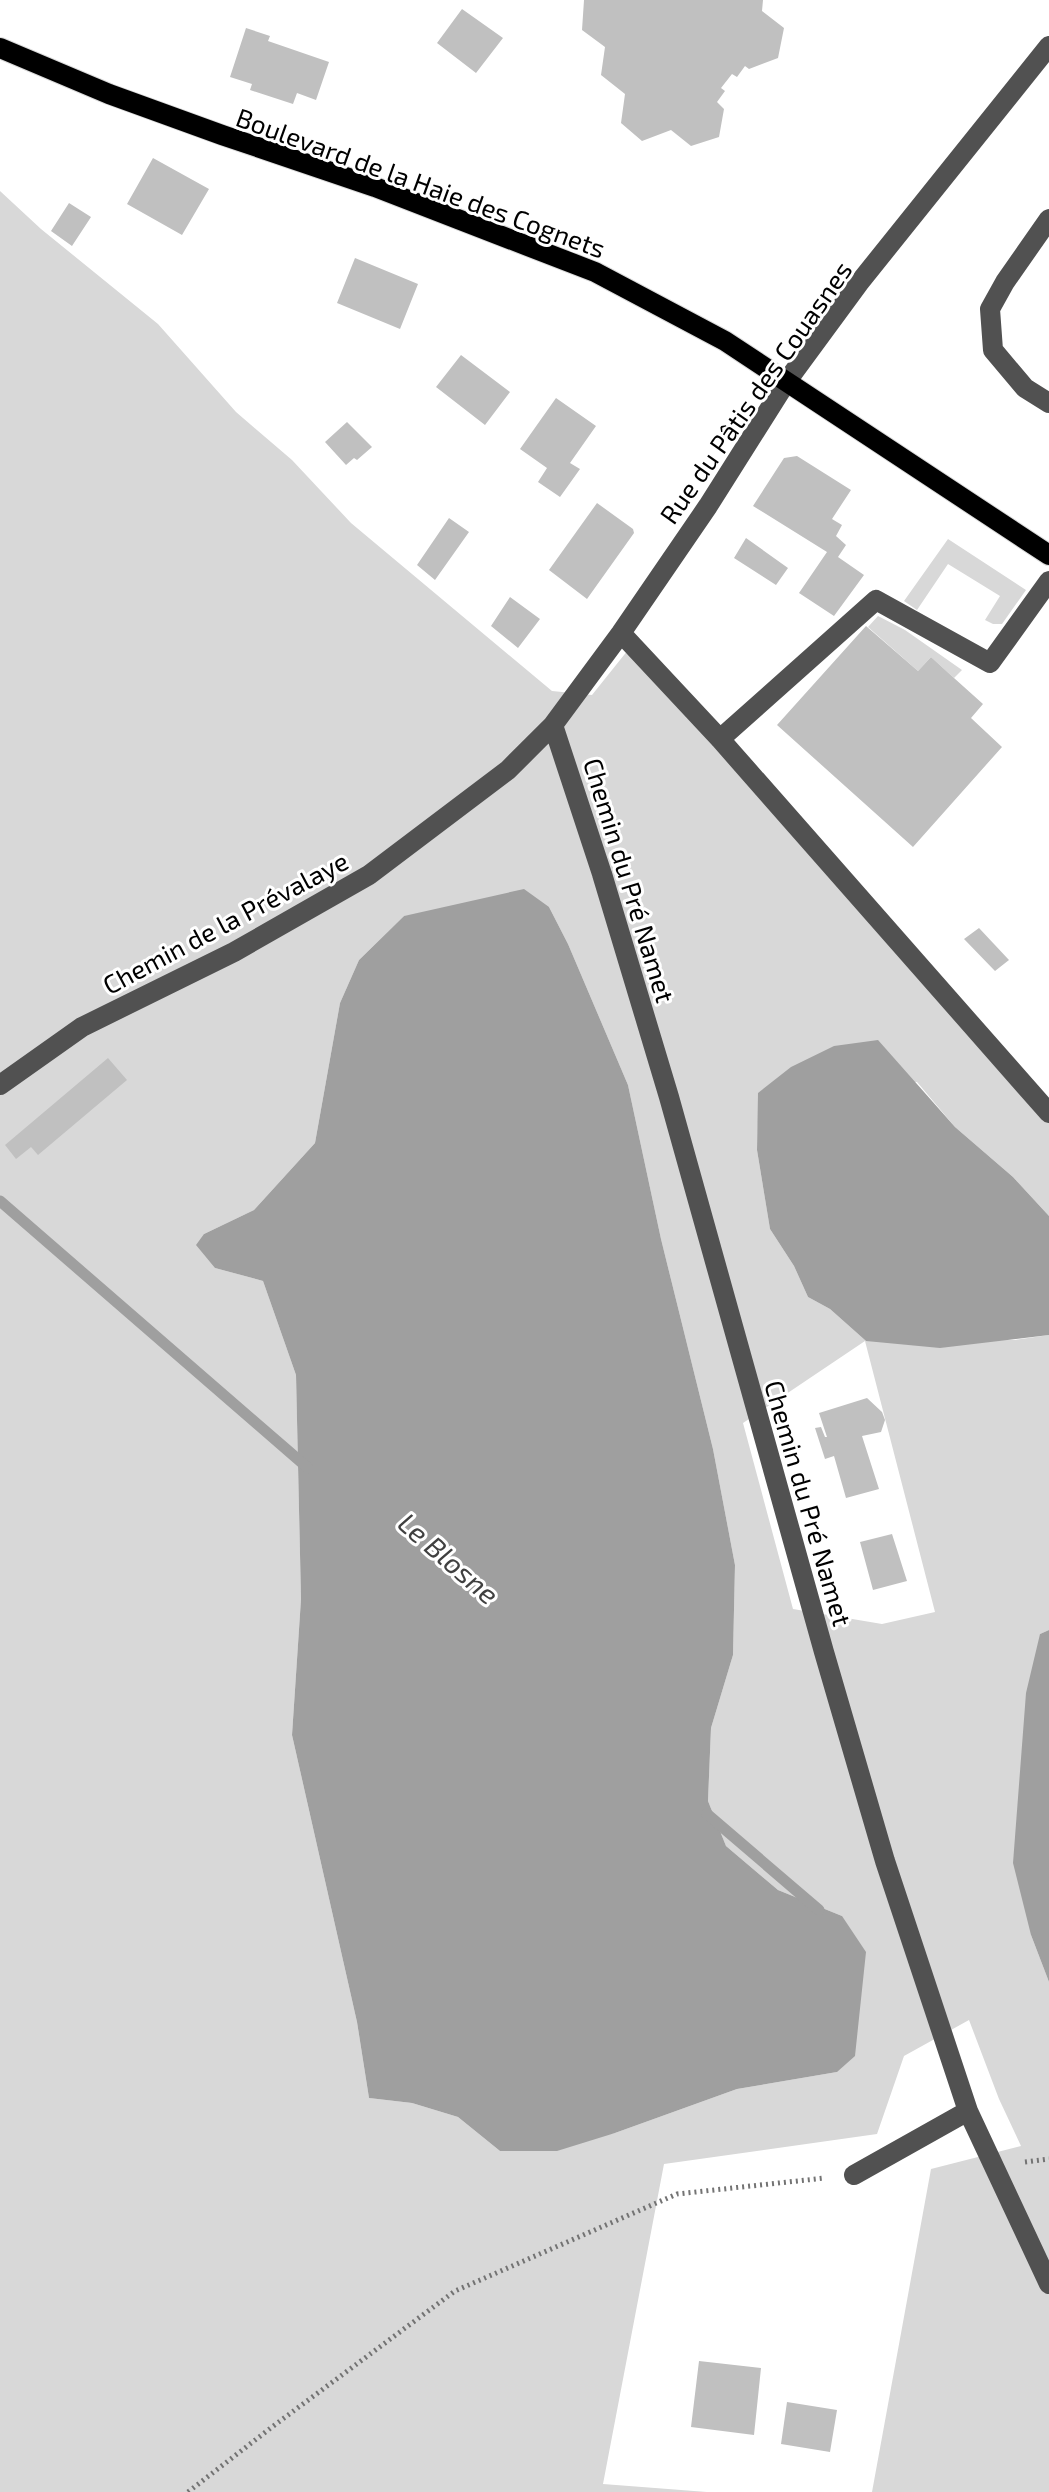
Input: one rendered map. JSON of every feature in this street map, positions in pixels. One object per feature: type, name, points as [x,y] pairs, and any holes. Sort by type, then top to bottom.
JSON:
[{"type":"main road","name":"Boulevard de la Haie des Cognets","points":[[0,48],[109,94],[348,177],[595,272],[725,341],[1049,555]]},
{"type":"street","name":"Rue du Pâtis des Couasnes","points":[[508,770],[553,725],[621,633],[708,506],[787,381],[859,283],[1049,46]]},
{"type":"street","points":[[1049,219],[990,309],[993,350],[1025,388],[1049,403]]},
{"type":"street","points":[[720,739],[876,600],[990,663],[1049,581]]},
{"type":"street","points":[[621,633],[720,739],[1049,1113]]},
{"type":"street","name":"Chemin du Pré Namet","points":[[553,725],[602,874],[669,1097],[819,1637],[885,1861],[968,2111],[1049,2284]]},
{"type":"street","name":"Chemin de la Prévalaye","points":[[0,1085],[82,1027],[234,952],[369,875],[508,770]]},
{"type":"street","points":[[854,2175],[968,2111]]},
{"type":"path","points":[[188,2492],[455,2291],[677,2194],[854,2175]]},
{"type":"shaded area","points":[[0,191],[41,229],[158,324],[236,412],[292,460],[351,523],[552,691],[592,695],[628,650],[1049,1099],[1049,1216],[1013,1177],[955,1127],[917,1082],[759,1092],[757,1150],[770,1229],[794,1266],[808,1297],[830,1309],[866,1341],[1015,1340],[1049,1335],[1049,1630],[1040,1634],[1031,1935],[1049,1982],[1049,2492],[872,2492],[931,2169],[1021,2146],[999,2099],[969,2020],[904,2056],[877,2134],[664,2164],[603,2484],[707,2492],[0,2492]],"holes":[[[549,907],[628,1085],[661,1239],[713,1449],[735,1565],[733,1655],[711,1728],[708,1801],[726,1846],[778,1890],[842,1916],[837,2072],[737,2089],[615,2133],[500,2151],[458,2117],[412,2103],[369,2098],[357,2022],[292,1735],[301,1599],[296,1375],[263,1281],[215,1268],[204,1234],[254,1210],[315,1143],[340,1003],[359,960],[404,916]],[[865,1341],[935,1612],[882,1624],[793,1609],[743,1423]]]},
{"type":"shaded area","points":[[948,539],[1026,590],[1002,624],[985,620],[1000,596],[948,564],[917,610],[904,601]]},
{"type":"shaded area","points":[[878,616],[905,630],[962,670],[954,678],[931,657],[918,671],[868,627]]},
{"type":"water","points":[[524,889],[549,907],[628,1085],[661,1239],[713,1449],[735,1565],[733,1655],[711,1728],[708,1801],[726,1846],[778,1890],[842,1916],[866,1952],[855,2056],[837,2072],[737,2089],[557,2151],[500,2151],[458,2117],[412,2103],[369,2098],[357,2022],[292,1735],[301,1599],[296,1375],[263,1281],[215,1268],[196,1245],[204,1234],[254,1210],[315,1143],[340,1003],[359,960],[404,916]]},
{"type":"water","points":[[878,1040],[955,1127],[1013,1177],[1049,1216],[1049,1335],[940,1348],[866,1341],[830,1309],[808,1297],[794,1266],[770,1229],[757,1150],[758,1093],[791,1067],[834,1046]]},
{"type":"water","points":[[1049,1630],[1049,1982],[1031,1935],[1013,1863],[1026,1693],[1040,1634]]},
{"type":"building","points":[[584,0],[763,0],[762,11],[784,28],[778,58],[749,69],[745,66],[737,77],[732,74],[721,88],[725,91],[717,102],[724,109],[719,137],[691,146],[671,130],[642,141],[621,123],[625,94],[601,75],[605,47],[582,30]]},
{"type":"building","points":[[462,9],[503,38],[476,73],[437,43]]},
{"type":"building","points":[[246,28],[270,36],[268,41],[329,62],[316,100],[297,93],[293,104],[250,90],[252,84],[230,77]]},
{"type":"building","points":[[153,158],[209,189],[182,235],[127,204]]},
{"type":"building","points":[[69,203],[91,217],[72,246],[51,231]]},
{"type":"building","points":[[355,258],[418,284],[400,329],[337,303]]},
{"type":"building","points":[[461,355],[510,392],[485,425],[436,387]]},
{"type":"building","points":[[556,398],[596,426],[570,463],[580,469],[560,497],[538,482],[547,468],[520,449]]},
{"type":"building","points":[[347,422],[372,447],[346,465],[325,442]]},
{"type":"building","points":[[797,456],[851,490],[832,519],[842,525],[836,536],[846,545],[838,557],[864,575],[834,616],[799,593],[827,552],[753,506],[784,458]]},
{"type":"building","points":[[597,503],[633,529],[634,533],[587,599],[549,570]]},
{"type":"building","points":[[449,518],[469,532],[435,580],[417,565]]},
{"type":"building","points":[[746,538],[788,568],[776,585],[734,558]]},
{"type":"building","points":[[510,597],[540,619],[518,648],[491,626]]},
{"type":"building","points":[[866,626],[918,671],[931,657],[983,704],[971,718],[1002,747],[913,847],[777,725]]},
{"type":"building","points":[[979,928],[1009,960],[995,971],[964,939]]},
{"type":"building","points":[[108,1058],[127,1080],[38,1155],[31,1147],[16,1159],[5,1145]]},
{"type":"building","points":[[867,1398],[882,1412],[885,1420],[881,1432],[862,1436],[879,1489],[846,1498],[834,1456],[825,1459],[815,1428],[821,1427],[827,1437],[819,1413]]},
{"type":"building","points":[[892,1534],[907,1581],[873,1590],[860,1542]]},
{"type":"building","points":[[699,2361],[761,2368],[754,2435],[691,2427]]},
{"type":"building","points":[[787,2402],[837,2410],[830,2452],[781,2444]]},
{"type":"waterway","name":"Le Blosne","points":[[0,1201],[308,1468]]},
{"type":"waterway","name":"Le Blosne","points":[[707,1814],[819,1910]]}]
